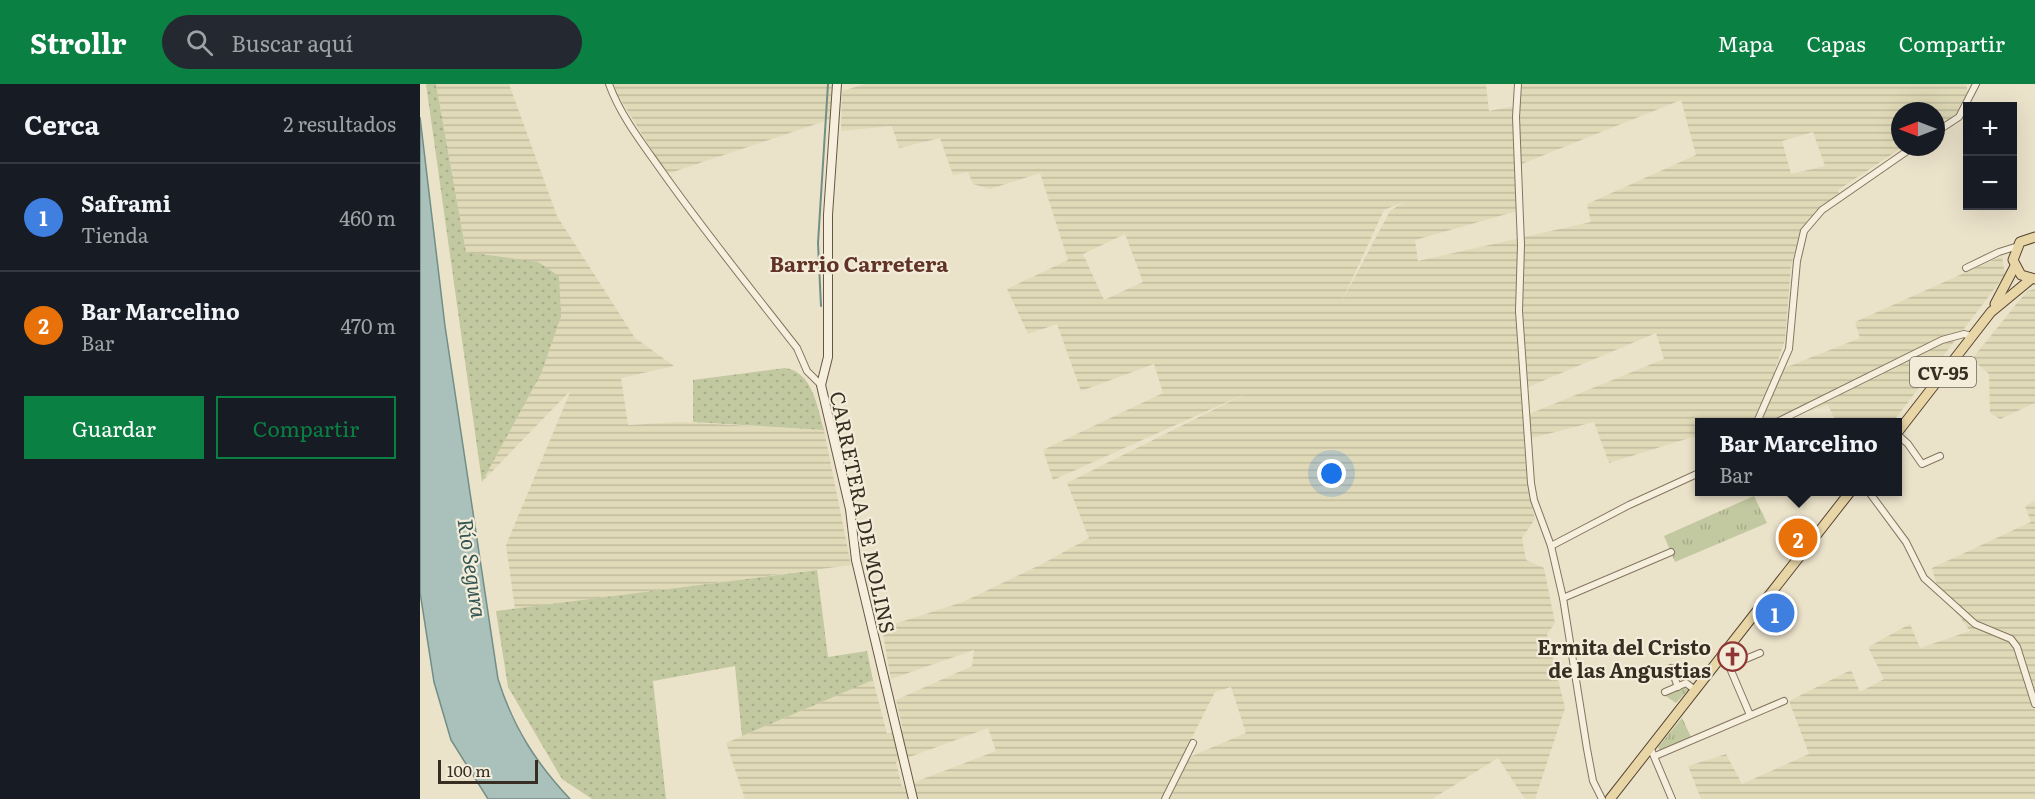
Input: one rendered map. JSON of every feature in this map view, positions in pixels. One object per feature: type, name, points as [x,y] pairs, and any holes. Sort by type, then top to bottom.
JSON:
[{"type":"main road","points":[[2015,247],[2025,238],[2035,237]]},
{"type":"main road","name":"CV-95","points":[[1991,312],[2014,266],[2015,247]]},
{"type":"main road","name":"CV-95","points":[[2014,266],[2021,275],[2033,279]]},
{"type":"main road","name":"CV-95","points":[[1902,427],[1991,312],[2033,279]]},
{"type":"main road","points":[[1610,799],[1653,751],[1695,690],[1847,496]]},
{"type":"street","points":[[609,84],[622,112],[643,145],[692,214],[798,348],[807,371],[821,385]]},
{"type":"street","name":"CARRETERA DE MOLINS","points":[[837,84],[828,215],[828,357],[821,385],[850,509],[858,571],[913,799]]},
{"type":"street","points":[[1518,84],[1516,117],[1521,245],[1519,311],[1523,388],[1534,500],[1551,546],[1563,598],[1593,781],[1602,799]]},
{"type":"street","points":[[1945,126],[1959,117],[1976,84]]},
{"type":"street","points":[[1759,418],[1789,349],[1797,261],[1804,231],[1822,210],[1900,156]]},
{"type":"street","points":[[1966,268],[2015,247]]},
{"type":"street","points":[[1787,418],[1942,340],[1964,334],[1971,336]]},
{"type":"street","points":[[1902,439],[1922,464],[1940,456]]},
{"type":"street","points":[[1551,546],[1629,505],[1695,475]]},
{"type":"street","points":[[1872,496],[1906,542],[1924,578],[1975,624],[2011,639],[2017,647],[2035,704]]},
{"type":"street","points":[[1563,598],[1671,552]]},
{"type":"street","points":[[1729,666],[1760,653]]},
{"type":"street","points":[[1721,657],[1729,666],[1750,715]]},
{"type":"street","points":[[1651,676],[1671,668],[1678,687]]},
{"type":"street","points":[[1665,692],[1686,683],[1695,690]]},
{"type":"street","points":[[1672,799],[1653,751],[1784,701]]},
{"type":"street","points":[[1165,799],[1193,743]]},
{"type":"shaded area","points":[[436,84],[509,84],[557,216],[635,338],[674,366],[621,378],[628,425],[680,422],[824,430],[851,565],[515,609],[506,545],[571,390],[482,482],[541,374],[561,317],[489,257],[466,252]]},
{"type":"shaded area","points":[[614,84],[832,84],[831,119],[667,174],[617,94]]},
{"type":"shaded area","points":[[865,84],[1486,84],[1489,111],[1520,105],[1522,84],[1966,84],[1968,93],[1953,119],[1945,123],[1945,102],[1891,102],[1891,155],[1838,190],[1839,193],[1800,232],[1791,266],[1785,340],[1774,372],[1860,338],[1855,322],[2002,256],[2005,275],[1896,418],[1834,418],[1828,405],[1784,418],[1695,418],[1695,436],[1609,463],[1594,422],[1524,440],[1527,481],[1535,519],[1522,538],[1526,560],[1544,568],[1555,623],[1547,634],[1565,708],[1535,799],[1525,799],[1498,758],[1432,799],[745,799],[726,743],[873,680],[887,734],[903,730],[896,700],[972,666],[974,650],[891,679],[882,628],[963,602],[1044,563],[1089,538],[1067,483],[1247,393],[1053,480],[1043,450],[1163,393],[1154,364],[1081,391],[1057,324],[1028,334],[1007,289],[1068,260],[1040,173],[990,189],[973,184],[968,172],[953,175],[940,138],[899,148],[892,126],[841,131],[842,91]],"holes":[[[1681,100],[1696,155],[1587,204],[1591,222],[1418,261],[1415,240],[1517,211],[1514,167]],[[1813,132],[1825,166],[1791,174],[1782,141]],[[1404,202],[1390,211],[1342,301],[1384,210]],[[1125,234],[1143,282],[1104,300],[1083,254]],[[1656,333],[1664,359],[1529,414],[1522,410],[1521,390]],[[1231,687],[1246,733],[1180,761],[1215,692]],[[988,728],[996,751],[902,787],[896,762]]]},
{"type":"shaded area","points":[[2035,289],[2035,403],[2000,419],[1990,413],[1989,374],[1972,359],[2027,291]]},
{"type":"shaded area","points":[[2035,501],[2035,799],[1701,799],[1688,766],[1726,754],[1742,784],[1809,754],[1789,701],[1851,670],[1860,692],[1884,679],[1868,647],[1910,624],[1920,648],[1970,631],[1937,586],[1932,568],[2031,522],[2025,506]]},
{"type":"green space","points":[[426,84],[436,84],[466,252],[538,262],[559,276],[561,317],[541,374],[482,482]]},
{"type":"green space","points":[[785,368],[802,376],[808,383],[824,430],[693,422],[693,380]]},
{"type":"green space","points":[[1754,496],[1767,523],[1675,562],[1664,536]]},
{"type":"green space","points":[[817,570],[828,657],[867,651],[873,680],[742,736],[735,666],[653,681],[666,799],[592,799],[562,779],[508,687],[496,611]]},
{"type":"green space","points":[[1683,686],[1688,690],[1676,703],[1664,695]]},
{"type":"green space","points":[[1682,718],[1691,737],[1660,752],[1658,747]]},
{"type":"water","name":"Río Segura","points":[[420,117],[445,326],[498,679],[518,729],[527,744],[570,799],[488,799],[451,740],[434,682],[420,592]]},
{"type":"waterway","points":[[821,306],[818,243],[828,84]]},
{"type":"place","name":"Bar Marcelino","points":[[1798,538]]},
{"type":"place","name":"Saframi","points":[[1775,613]]},
{"type":"place","name":"Ermita del Cristo de las Angustias","points":[[1732,657]]},
{"type":"district","name":"Barrio Carretera","points":[[859,262]]}]
